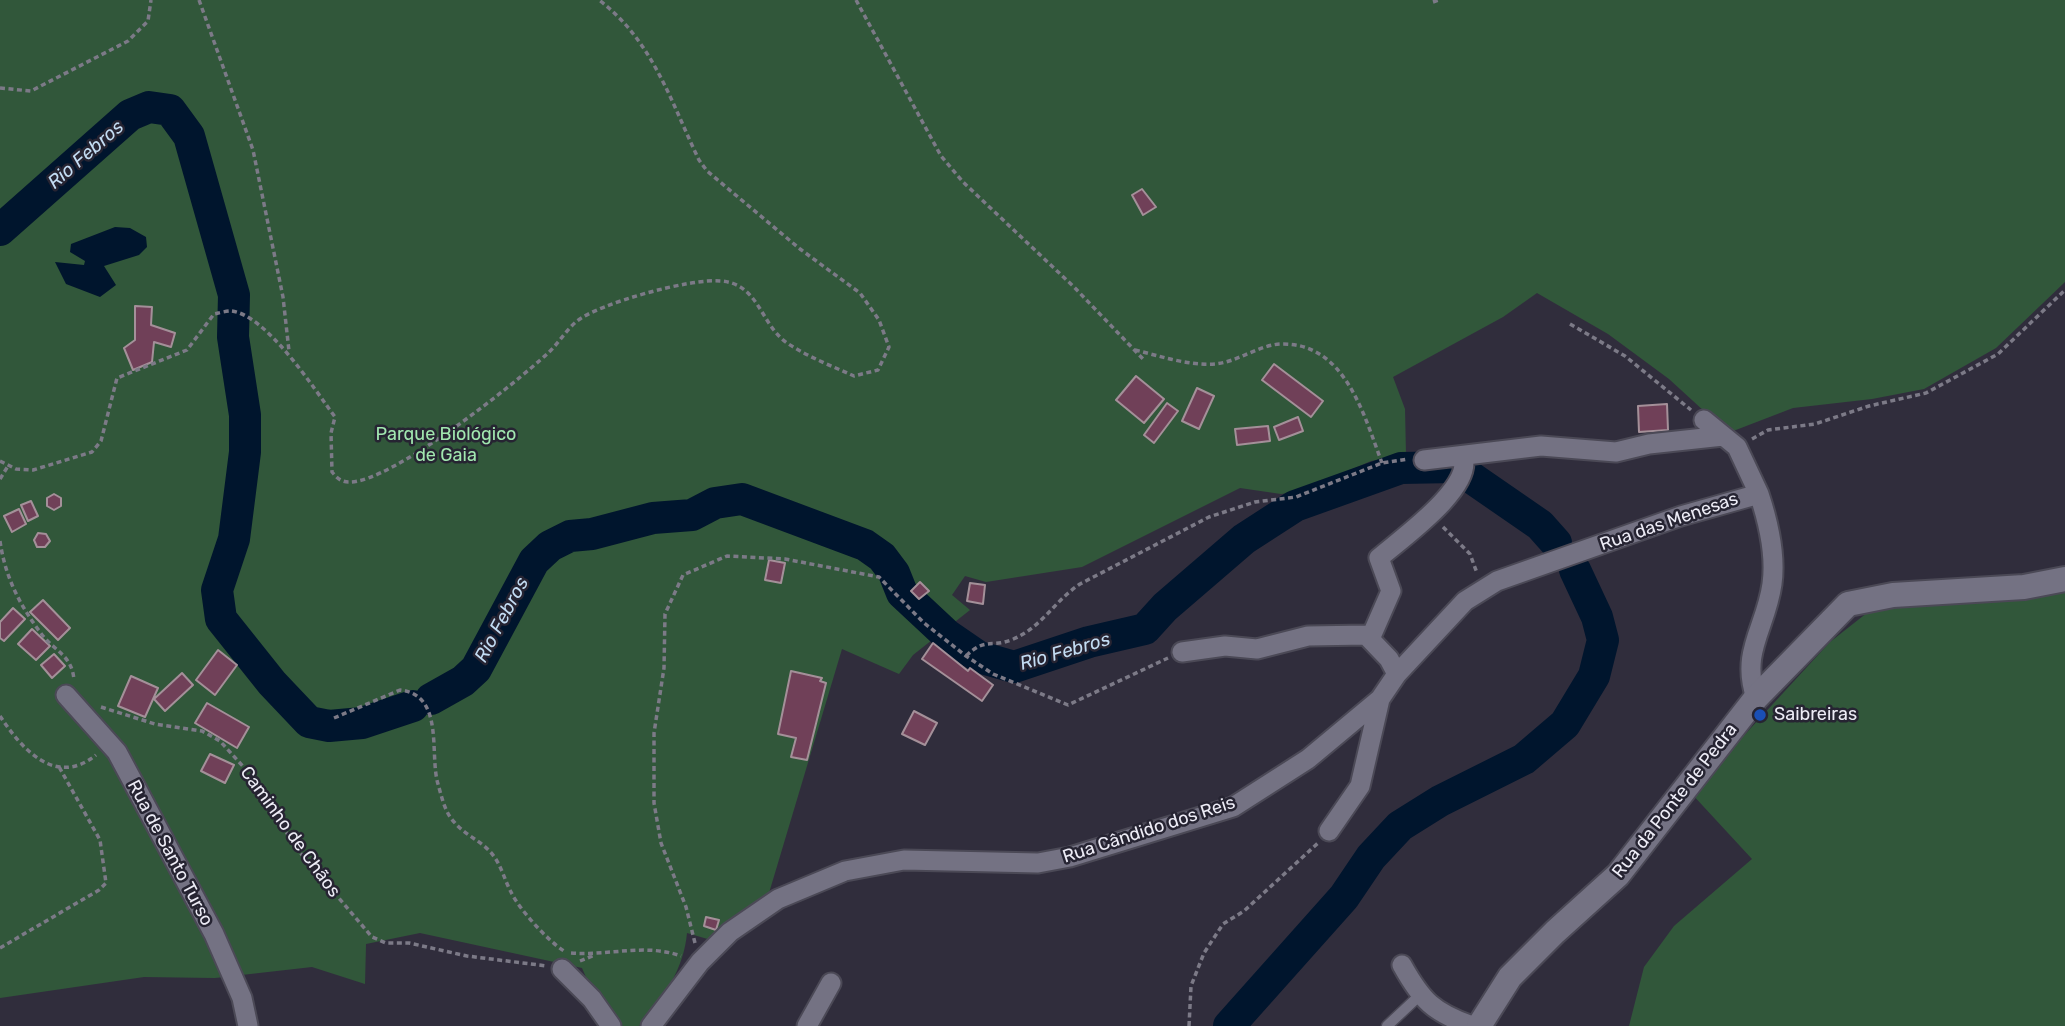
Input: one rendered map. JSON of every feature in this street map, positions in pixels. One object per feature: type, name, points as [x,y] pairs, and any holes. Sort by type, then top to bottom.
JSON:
[{"type":"street","points":[[1703,420],[1730,441],[1759,494]]},
{"type":"street","points":[[1370,639],[1391,591],[1379,558],[1429,514],[1463,468],[1496,449],[1541,446],[1616,452],[1649,444],[1730,441]]},
{"type":"street","points":[[1424,460],[1463,468]]},
{"type":"street","name":"Rua das Menesas","points":[[1397,674],[1465,601],[1497,581],[1681,516],[1740,497],[1759,494],[1768,521],[1772,582],[1749,677],[1756,698]]},
{"type":"street","points":[[1756,698],[1848,604],[1893,595],[2024,587],[2065,579]]},
{"type":"street","points":[[1182,652],[1225,646],[1257,649],[1308,636],[1366,635],[1397,674]]},
{"type":"street","name":"Rua Cândido dos Reis","points":[[651,1026],[700,962],[730,932],[778,899],[845,871],[904,860],[1038,863],[1070,857],[1233,807],[1308,759],[1380,699],[1397,674]]},
{"type":"street","name":"Rua de Santo Turso","points":[[66,695],[117,752],[214,934],[242,998],[248,1026]]},
{"type":"street","name":"Rua da Ponte de Pedra","points":[[1479,1026],[1510,977],[1618,875],[1756,698]]},
{"type":"street","name":"Rua Cândido dos Reis","points":[[1329,831],[1360,786],[1380,699]]},
{"type":"street","points":[[1402,965],[1419,996],[1447,1017],[1472,1026]]},
{"type":"street","points":[[562,970],[592,999],[611,1026]]},
{"type":"street","points":[[807,1026],[831,983]]},
{"type":"lane","points":[[1387,1026],[1419,996]]},
{"type":"path","points":[[0,88],[31,91],[128,41],[148,21],[151,0]]},
{"type":"path","points":[[199,0],[253,150],[283,297],[289,354]]},
{"type":"path","points":[[0,461],[9,466],[33,470],[92,452],[101,442],[117,378],[187,350],[214,314],[231,311],[242,315],[289,354],[335,417],[331,433],[331,472],[341,481],[352,483],[402,462],[491,400],[549,352],[578,320],[630,299],[685,285],[718,280],[734,283],[746,289],[785,342],[854,376],[878,370],[889,347],[879,320],[860,293],[800,249],[707,171],[682,124],[654,61],[639,38],[599,0]]},
{"type":"path","points":[[856,0],[941,156],[963,182],[1074,287],[1143,359]]},
{"type":"path","points":[[1730,441],[1768,430],[1815,424],[1868,406],[1926,393],[1998,354],[2065,290]]},
{"type":"path","points":[[1570,324],[1625,356],[1703,420]]},
{"type":"path","points":[[1133,349],[1185,362],[1216,364],[1281,343],[1319,351],[1342,372],[1382,463]]},
{"type":"path","points":[[966,656],[978,644],[1010,641],[1039,624],[1064,594],[1080,584],[1209,517],[1255,502],[1296,497],[1382,463],[1424,460]]},
{"type":"path","points":[[0,479],[9,466]]},
{"type":"path","points":[[1429,514],[1461,544],[1474,563],[1477,572],[1465,601]]},
{"type":"path","points":[[0,541],[6,575],[18,599],[40,632],[65,654],[71,664],[74,679],[66,695]]},
{"type":"path","points":[[700,962],[686,907],[661,843],[654,803],[654,733],[664,668],[665,614],[683,575],[727,556],[785,559],[879,577],[924,623],[966,656],[993,674],[1068,705],[1182,652]]},
{"type":"path","points":[[334,718],[400,690],[408,691],[419,699],[428,709],[434,725],[437,780],[447,812],[455,823],[488,849],[514,898],[563,951],[594,955],[656,948],[700,962]]},
{"type":"path","name":"Caminho de Chãos","points":[[66,695],[155,724],[202,731],[220,741],[249,773],[298,849],[330,890],[359,925],[378,941],[410,943],[467,956],[526,961],[562,970]]},
{"type":"path","points":[[0,716],[14,737],[38,760],[70,766],[89,760],[104,749],[117,752]]},
{"type":"path","points":[[0,948],[99,890],[106,883],[100,840],[58,765]]},
{"type":"path","points":[[1189,1026],[1191,986],[1204,953],[1223,924],[1244,911],[1280,880],[1329,831]]},
{"type":"green space","name":"Parque Biológico de Gaia","points":[[0,0],[2065,0],[2065,282],[1996,348],[1924,389],[1872,399],[1793,408],[1728,433],[1669,379],[1608,334],[1537,293],[1503,317],[1393,377],[1405,409],[1406,455],[1371,461],[1301,491],[1281,494],[1240,488],[1082,567],[986,582],[965,576],[952,595],[970,610],[913,655],[899,674],[842,649],[769,893],[711,940],[687,933],[682,959],[671,983],[639,1026],[621,1026],[592,991],[582,968],[420,933],[366,944],[365,984],[312,967],[215,978],[144,977],[0,998]]},
{"type":"green space","points":[[2065,585],[2065,1026],[1629,1026],[1644,967],[1674,926],[1752,859],[1691,793],[1830,642],[1877,605]]},
{"type":"water","points":[[115,227],[130,228],[146,237],[147,247],[139,255],[104,266],[116,285],[100,297],[66,284],[55,262],[84,265],[85,261],[70,252],[71,244]]},
{"type":"building","points":[[1142,189],[1156,207],[1143,215],[1132,195]]},
{"type":"building","points":[[135,306],[152,307],[151,325],[175,333],[171,347],[154,342],[152,362],[133,370],[124,348],[135,340]]},
{"type":"building","points":[[1274,364],[1323,401],[1311,417],[1262,380]]},
{"type":"building","points":[[1136,376],[1164,399],[1144,423],[1116,400]]},
{"type":"building","points":[[1197,388],[1214,396],[1199,429],[1182,421]]},
{"type":"building","points":[[1167,403],[1178,411],[1154,443],[1144,435]]},
{"type":"building","points":[[1667,404],[1668,430],[1639,432],[1638,406]]},
{"type":"building","points":[[1298,417],[1303,431],[1279,440],[1274,427]]},
{"type":"building","points":[[1268,426],[1270,441],[1237,445],[1235,429]]},
{"type":"building","points":[[54,494],[61,498],[61,506],[54,510],[47,506],[47,498]]},
{"type":"building","points":[[31,501],[38,516],[28,521],[21,505]]},
{"type":"building","points":[[19,509],[26,524],[12,532],[4,516]]},
{"type":"building","points":[[38,533],[46,534],[50,541],[45,547],[37,547],[34,540]]},
{"type":"building","points":[[769,560],[785,563],[781,583],[765,580]]},
{"type":"building","points":[[920,582],[929,591],[919,599],[911,591]]},
{"type":"building","points":[[970,583],[985,585],[983,604],[967,601]]},
{"type":"building","points":[[43,600],[70,628],[58,640],[30,612]]},
{"type":"building","points":[[13,608],[25,619],[4,641],[0,638],[0,622]]},
{"type":"building","points":[[32,629],[50,646],[36,660],[18,644]]},
{"type":"building","points":[[933,643],[968,671],[970,668],[993,685],[982,701],[922,659]]},
{"type":"building","points":[[218,650],[237,665],[215,695],[196,680]]},
{"type":"building","points":[[54,654],[65,666],[52,678],[41,665]]},
{"type":"building","points":[[791,671],[822,678],[820,681],[826,683],[807,760],[791,757],[796,738],[778,734]]},
{"type":"building","points":[[182,673],[193,685],[165,711],[154,699]]},
{"type":"building","points":[[131,676],[158,688],[145,717],[118,706]]},
{"type":"building","points":[[207,703],[249,727],[237,748],[195,723]]},
{"type":"building","points":[[914,711],[937,723],[925,745],[902,734]]},
{"type":"building","points":[[210,754],[234,765],[225,783],[201,771]]},
{"type":"building","points":[[706,917],[719,920],[716,930],[704,926]]},
{"type":"waterway","name":"Rio Febros","points":[[0,230],[130,115],[149,107],[170,110],[189,136],[234,295],[233,337],[245,415],[245,452],[234,539],[217,590],[221,619],[272,683],[309,722],[329,726],[362,723],[413,706]]},
{"type":"waterway","name":"Rio Febros","points":[[431,699],[463,681],[476,669],[534,561],[550,546],[570,536],[592,534],[653,518],[692,515],[715,503],[742,499],[865,545],[882,557],[894,573],[902,593],[947,635],[979,657],[1014,667],[1089,642],[1145,629],[1165,607],[1244,539],[1295,506],[1401,468],[1456,467],[1540,525],[1556,543]]},
{"type":"waterway","name":"Rio Febros","points":[[1229,1026],[1344,897],[1371,857],[1400,826],[1440,801],[1524,759],[1565,724],[1594,676],[1603,640],[1597,617],[1575,570]]},
{"type":"place","name":"Saibreiras","points":[[1760,715]]}]
